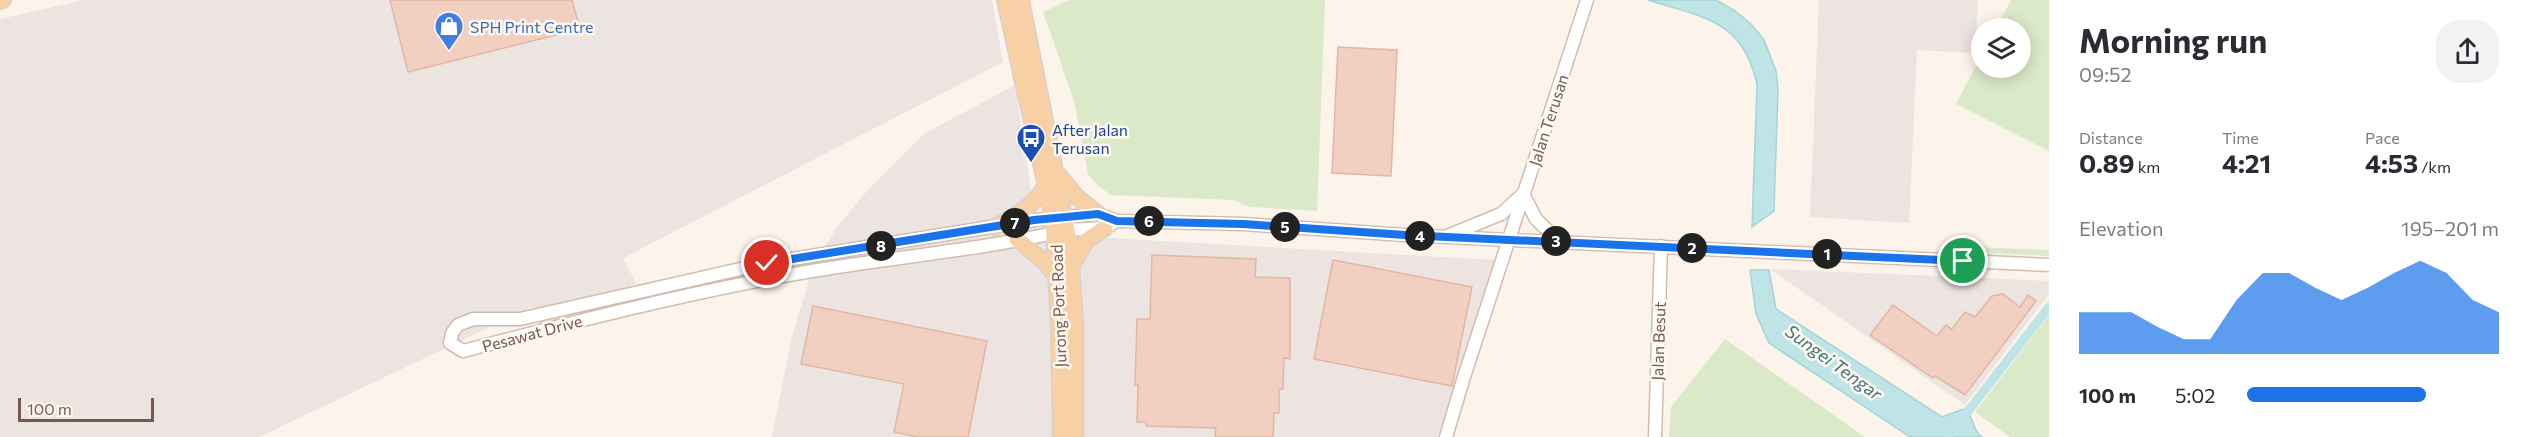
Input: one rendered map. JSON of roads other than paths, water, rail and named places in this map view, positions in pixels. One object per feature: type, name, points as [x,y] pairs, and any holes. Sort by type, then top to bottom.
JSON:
[{"type":"main road","name":"Jurong Port Road","points":[[1005,0],[1046,185],[1060,224],[1071,266],[1075,318],[1075,437]]},
{"type":"main road","name":"Jurong Port Road","points":[[1021,0],[1056,172],[1060,224],[1057,278],[1060,437]]},
{"type":"main road","points":[[1056,172],[1077,197],[1107,221],[1086,241],[1071,266]]},
{"type":"main road","points":[[995,227],[1022,213],[1046,185]]},
{"type":"main road","points":[[1017,239],[1046,262],[1057,278]]},
{"type":"street","name":"Jalan Terusan","points":[[1446,437],[1587,0]]},
{"type":"street","points":[[1445,237],[1501,214],[1523,194],[1536,219],[1558,242]]},
{"type":"street","points":[[1060,224],[1107,221],[1243,224],[1445,237],[2047,264]]},
{"type":"street","name":"Pesawat Drive","points":[[1060,224],[1017,239],[806,272],[716,289],[585,319],[464,351],[450,343],[452,333],[458,325],[473,319],[520,319],[767,263],[995,227],[1060,224]]},
{"type":"street","name":"Jalan Besut","points":[[1654,437],[1661,246]]},
{"type":"water","points":[[1648,0],[1716,0],[1734,10],[1751,24],[1764,40],[1776,71],[1778,90],[1774,211],[1752,227],[1757,84],[1750,62],[1742,46],[1718,24]]},
{"type":"water","name":"Sungei Tengar","points":[[1750,270],[1769,270],[1776,309],[1942,417],[1963,409],[1970,416],[1976,431],[1982,437],[1910,437],[1769,343],[1756,314]]},
{"type":"waterway","points":[[1948,437],[2049,307]]},
{"type":"place","name":"SPH Print Centre","points":[[449,52]]},
{"type":"place","name":"After Jalan Terusan","points":[[1031,164]]}]
